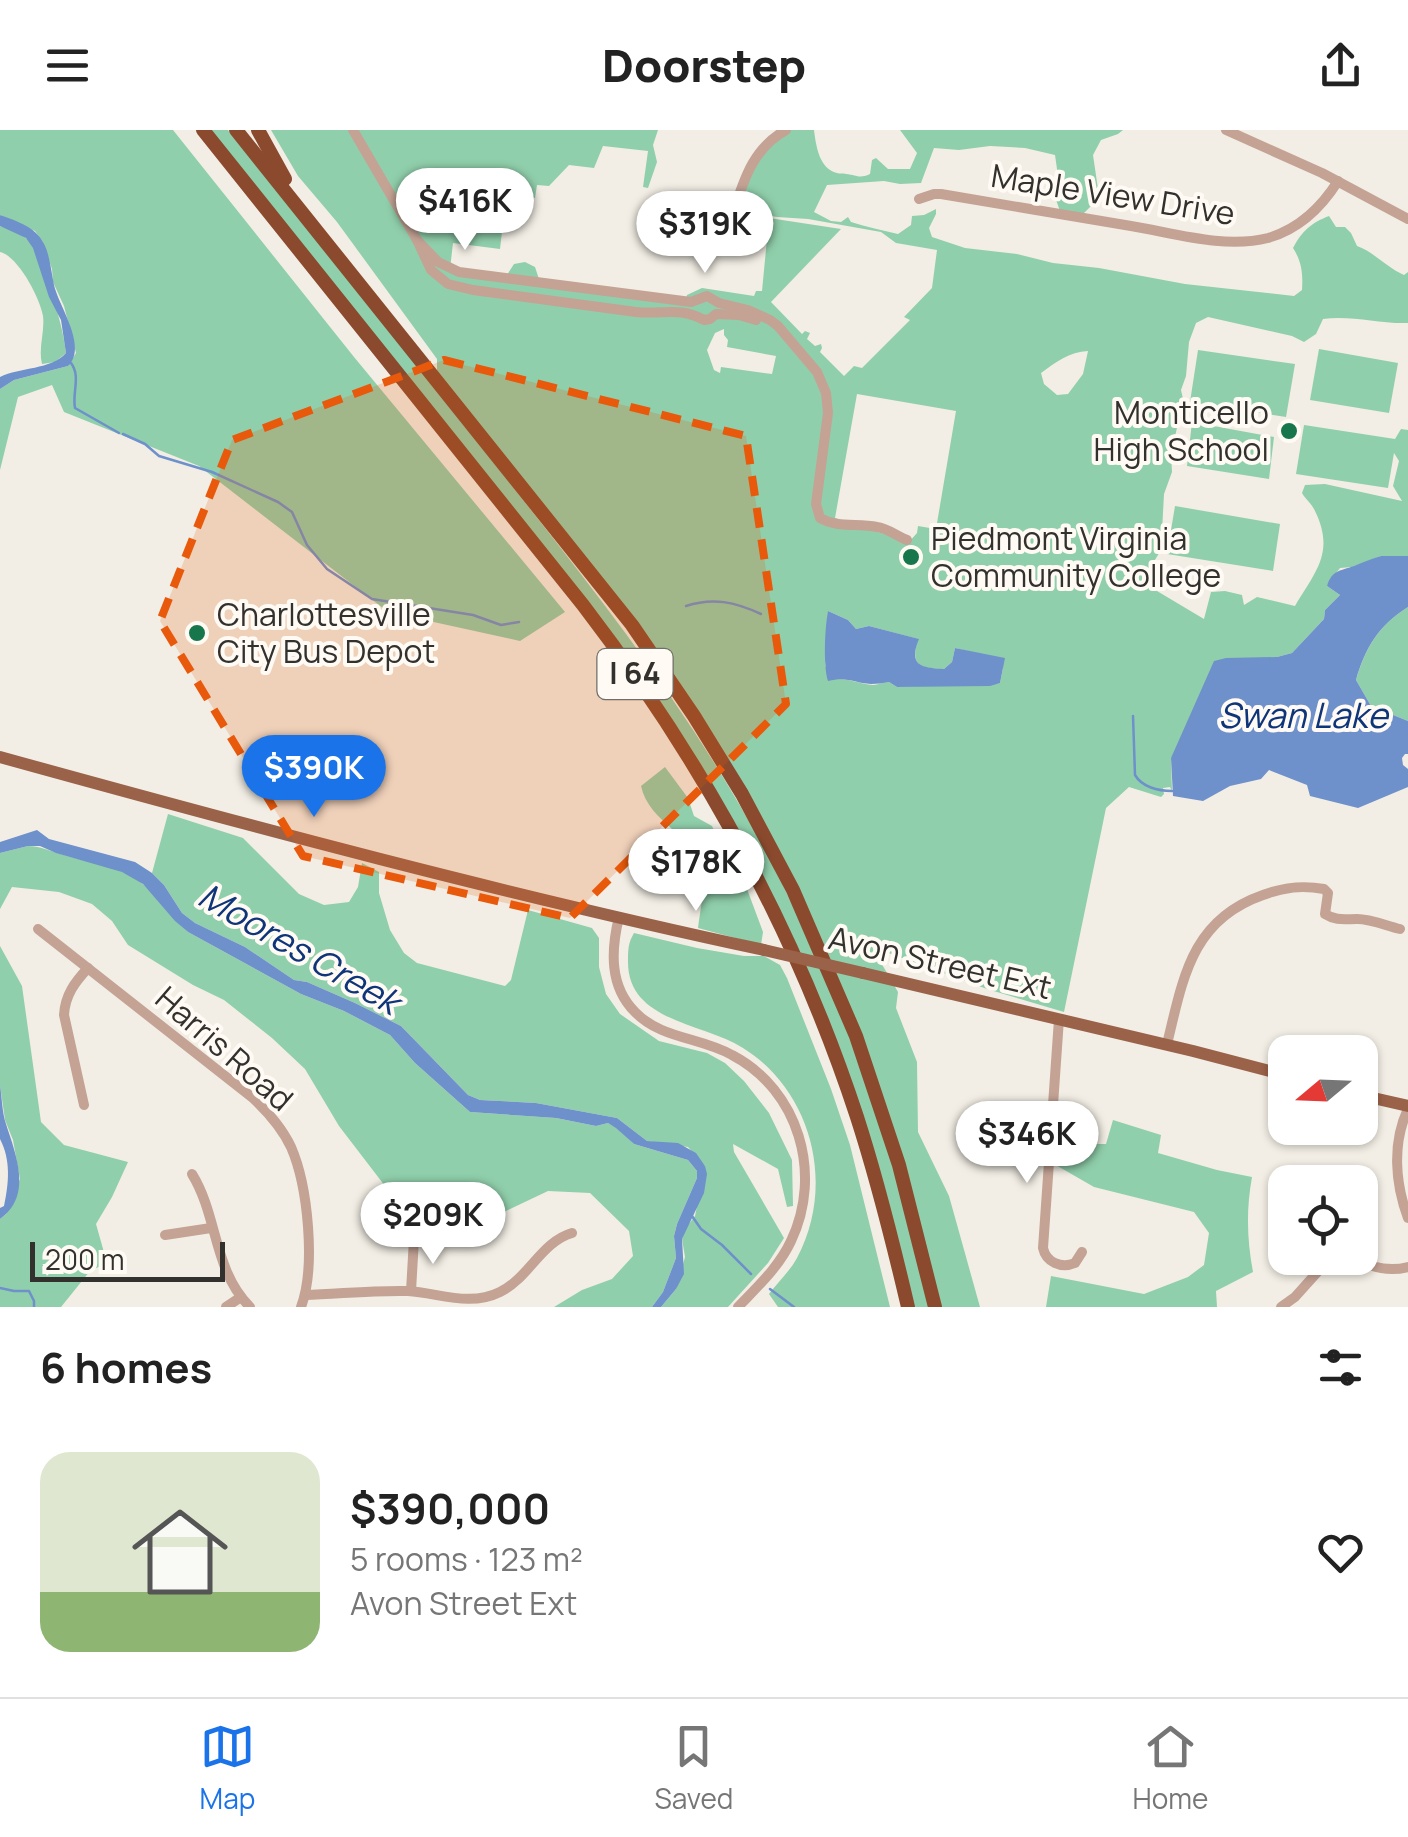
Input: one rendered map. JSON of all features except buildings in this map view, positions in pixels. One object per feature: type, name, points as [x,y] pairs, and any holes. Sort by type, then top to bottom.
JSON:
[{"type":"highway","name":"I 64","points":[[203,130],[583,605],[692,760],[754,871],[819,1013],[873,1169],[908,1307]]},
{"type":"highway","name":"I 64","points":[[236,130],[632,626],[742,794],[800,904],[856,1036],[899,1165],[935,1307]]},
{"type":"highway","points":[[258,130],[304,214]]},
{"type":"main road","name":"Avon Street Ext","points":[[0,757],[374,858],[1167,1044],[1268,1071]]},
{"type":"main road","points":[[1378,1100],[1408,1107]]},
{"type":"street","points":[[353,130],[431,270],[444,282],[458,288],[650,313],[674,310],[704,320],[716,314],[715,301]]},
{"type":"street","points":[[735,207],[757,154],[786,130]]},
{"type":"street","points":[[1226,130],[1408,218]]},
{"type":"street","name":"Maple View Drive","points":[[919,200],[941,194],[1235,242],[1277,235],[1299,224],[1318,208],[1338,181]]},
{"type":"street","points":[[416,240],[438,262],[454,271],[696,301],[704,296],[758,314],[778,326],[818,372],[828,400],[817,514],[826,522],[876,526],[907,540]]},
{"type":"street","points":[[620,309],[622,293]]},
{"type":"street","points":[[695,314],[696,301]]},
{"type":"street","points":[[716,314],[748,317],[784,334]]},
{"type":"street","points":[[1167,1044],[1188,966],[1199,942],[1216,922],[1248,900],[1279,889],[1310,886],[1328,894],[1326,916],[1400,930]]},
{"type":"street","points":[[619,918],[613,961],[616,981],[627,1003],[657,1029],[720,1048],[753,1068],[779,1095],[800,1138],[805,1178],[796,1230],[781,1260],[738,1307]]},
{"type":"street","name":"Harris Road","points":[[38,928],[253,1098],[281,1129],[296,1160],[310,1254],[301,1307]]},
{"type":"street","points":[[84,1104],[64,1015],[72,987],[88,968]]},
{"type":"street","points":[[1059,1019],[1043,1248],[1050,1261],[1063,1266],[1075,1264],[1082,1252]]},
{"type":"street","points":[[1408,1107],[1397,1164],[1398,1187],[1408,1218]]},
{"type":"street","points":[[192,1174],[205,1198],[221,1260],[250,1307]]},
{"type":"street","points":[[165,1236],[212,1228]]},
{"type":"street","points":[[306,1294],[411,1292],[486,1298],[517,1281],[553,1242],[572,1233]]},
{"type":"street","points":[[411,1292],[414,1239]]},
{"type":"street","points":[[1378,1267],[1408,1267]]},
{"type":"street","points":[[1282,1307],[1315,1275]]},
{"type":"street","points":[[226,1307],[240,1296]]},
{"type":"highlighted area","points":[[444,360],[746,436],[786,704],[570,918],[303,856],[160,621],[232,440]]},
{"type":"green space","points":[[0,130],[173,130],[565,612],[520,641],[388,612],[199,466],[64,412],[52,385],[18,397],[0,470],[0,389],[14,380],[68,366],[76,353],[43,242],[35,231],[0,215]]},
{"type":"green space","points":[[206,130],[228,130],[588,583],[656,675],[719,771],[793,905],[824,972],[876,1111],[929,1307],[911,1307],[811,985],[662,708]]},
{"type":"green space","name":"Piedmont Virginia Community College","points":[[271,130],[658,130],[653,145],[657,162],[648,188],[643,187],[648,151],[603,146],[594,168],[569,165],[549,186],[537,185],[535,198],[530,197],[530,191],[507,188],[500,249],[453,243],[450,269],[505,278],[514,264],[525,262],[535,267],[540,282],[685,301],[687,295],[702,288],[754,296],[756,291],[762,291],[769,218],[841,229],[771,302],[802,334],[810,333],[807,339],[815,346],[821,344],[820,352],[844,376],[854,366],[862,368],[910,320],[904,317],[932,288],[937,250],[896,243],[881,232],[676,201],[682,193],[701,201],[721,200],[729,206],[744,206],[748,172],[786,130],[814,130],[826,167],[860,176],[870,174],[872,160],[876,158],[888,169],[910,169],[917,153],[900,130],[1123,130],[1101,140],[1093,155],[1098,189],[1093,204],[1080,217],[1061,214],[1054,194],[1058,176],[1055,155],[990,146],[934,148],[921,183],[827,185],[814,212],[831,221],[841,222],[848,217],[851,222],[898,234],[911,225],[912,216],[936,209],[929,228],[932,237],[965,248],[1185,284],[1294,296],[1302,290],[1302,279],[1293,248],[1308,228],[1329,216],[1336,227],[1345,227],[1351,233],[1357,246],[1398,272],[1408,272],[1408,323],[1323,319],[1316,334],[1304,342],[1208,317],[1196,323],[1181,390],[1186,412],[1180,414],[1171,455],[1172,472],[1164,494],[1161,550],[1150,568],[1152,585],[1157,591],[1204,619],[1211,592],[1242,595],[1244,605],[1257,597],[1295,606],[1316,571],[1323,550],[1321,525],[1302,493],[1305,485],[1325,484],[1402,501],[1393,486],[1399,461],[1394,453],[1388,488],[1296,474],[1304,425],[1395,439],[1401,429],[1408,430],[1408,556],[1381,556],[1340,568],[1327,586],[1340,595],[1325,610],[1324,619],[1292,653],[1277,657],[1171,758],[1172,791],[1170,787],[1163,788],[1161,797],[1129,787],[1106,808],[1064,1012],[872,947],[898,992],[896,1008],[917,1062],[918,1132],[949,1196],[980,1307],[935,1307],[917,1230],[814,934],[694,716],[437,382],[437,359],[337,222],[298,176]],"holes":[[[724,329],[727,347],[776,356],[772,374],[721,367],[720,373],[714,370],[707,350],[715,333]],[[1088,351],[1083,374],[1068,394],[1057,395],[1044,384],[1041,373],[1063,358]],[[857,394],[956,411],[936,529],[918,526],[909,542],[835,518]],[[828,611],[848,620],[856,629],[869,626],[918,639],[916,660],[928,668],[944,669],[952,662],[955,648],[992,657],[1003,668],[1000,683],[897,687],[889,682],[873,685],[835,679],[825,666]]]},
{"type":"green space","points":[[0,226],[28,240],[40,262],[66,353],[55,362],[42,364],[41,308],[21,269],[0,252]]},
{"type":"green space","points":[[1319,349],[1398,363],[1389,413],[1310,400]]},
{"type":"green space","points":[[1198,350],[1295,364],[1286,417],[1190,402]]},
{"type":"green space","points":[[1192,422],[1274,437],[1269,479],[1187,466]]},
{"type":"green space","points":[[1175,506],[1280,524],[1273,571],[1167,554]]},
{"type":"green space","points":[[1408,607],[1408,721],[1371,706],[1356,680],[1375,638]]},
{"type":"green space","points":[[665,767],[688,798],[694,816],[712,826],[747,889],[763,932],[761,945],[698,928],[703,886],[698,860],[653,810],[641,786]]},
{"type":"green space","points":[[168,814],[243,838],[299,894],[324,905],[349,902],[358,887],[362,863],[379,872],[379,893],[390,930],[404,953],[417,963],[505,986],[511,980],[528,910],[592,928],[599,938],[599,967],[606,994],[620,1014],[659,1041],[707,1053],[725,1063],[769,1113],[792,1160],[793,1206],[787,1207],[778,1169],[733,1144],[784,1238],[768,1263],[728,1307],[661,1307],[676,1289],[685,1257],[682,1239],[695,1216],[705,1166],[688,1147],[647,1141],[617,1118],[536,1103],[480,1100],[468,1095],[401,1026],[307,982],[294,980],[245,947],[195,923],[182,913],[152,873]]},
{"type":"green space","points":[[28,846],[104,865],[136,879],[188,932],[301,994],[390,1035],[470,1112],[556,1118],[596,1126],[608,1123],[634,1144],[688,1160],[697,1171],[697,1178],[677,1224],[676,1258],[663,1292],[652,1307],[554,1307],[582,1290],[612,1279],[633,1256],[629,1231],[590,1193],[548,1191],[506,1211],[455,1217],[419,1209],[385,1186],[339,1126],[305,1069],[272,1038],[224,1000],[128,945],[112,921],[92,904],[59,892],[12,887],[0,909],[0,853]]},
{"type":"green space","points":[[634,933],[697,948],[764,956],[780,965],[850,1145],[890,1307],[778,1307],[769,1294],[797,1258],[809,1230],[815,1200],[815,1171],[801,1114],[767,1066],[743,1048],[671,1018],[640,997],[631,982],[628,962]]},
{"type":"green space","points":[[0,946],[22,986],[41,1122],[64,1145],[128,1162],[96,1224],[107,1263],[90,1271],[61,1307],[0,1307],[0,1219],[6,1214],[20,1179],[0,1085]]},
{"type":"green space","points":[[1113,1120],[1161,1135],[1158,1153],[1252,1177],[1248,1225],[1253,1272],[1216,1291],[1217,1307],[1046,1307],[1051,1276],[1144,1294],[1188,1277],[1204,1265],[1209,1233],[1194,1212],[1094,1187],[1054,1164],[1058,1144],[1106,1144]]},
{"type":"water","points":[[0,215],[28,227],[44,244],[75,348],[68,366],[14,380],[0,389],[0,377],[52,363],[66,353],[61,320],[33,248],[26,238],[0,226]]},
{"type":"water","name":"Swan Lake","points":[[1381,556],[1408,556],[1408,607],[1374,638],[1356,680],[1371,706],[1408,721],[1408,754],[1402,758],[1408,769],[1408,787],[1358,808],[1310,796],[1307,785],[1269,770],[1261,779],[1230,786],[1203,801],[1173,796],[1171,758],[1214,661],[1292,653],[1340,595],[1327,586],[1331,577]]},
{"type":"water","points":[[828,611],[848,620],[856,629],[869,626],[919,639],[916,660],[929,668],[944,669],[952,662],[955,648],[1005,658],[1000,683],[897,687],[889,682],[828,681]]},
{"type":"water","points":[[37,830],[49,839],[135,862],[164,885],[182,913],[195,923],[245,947],[294,980],[307,982],[401,1026],[468,1095],[480,1100],[536,1103],[617,1118],[647,1141],[678,1143],[696,1153],[707,1174],[704,1193],[682,1239],[684,1274],[676,1289],[661,1307],[652,1307],[663,1292],[676,1258],[677,1224],[697,1178],[697,1171],[688,1160],[634,1144],[608,1123],[596,1126],[556,1118],[470,1112],[390,1035],[301,994],[188,932],[143,884],[122,872],[40,846],[0,853],[0,842]]},
{"type":"water","points":[[0,1085],[19,1187],[10,1210],[0,1219],[8,1172],[0,1139]]},
{"type":"waterway","points":[[71,363],[75,373],[75,408],[119,433]]},
{"type":"waterway","points":[[123,434],[159,456],[212,472],[278,502],[292,512],[307,545],[327,569],[372,599],[473,615],[501,625],[519,622]]},
{"type":"waterway","points":[[686,606],[724,602],[761,614]]},
{"type":"waterway","points":[[1133,716],[1135,775],[1151,788],[1172,791]]},
{"type":"waterway","points":[[692,1216],[751,1274]]},
{"type":"waterway","points":[[0,1288],[29,1291],[34,1307]]},
{"type":"waterway","points":[[770,1289],[794,1307]]},
{"type":"place","name":"Monticello High School","points":[[1289,431]]},
{"type":"place","name":"Piedmont Virginia Community College","points":[[911,557]]},
{"type":"place","name":"Charlottesville City Bus Depot","points":[[197,633]]},
{"type":"water label","name":"Moores Creek","points":[[299,949]]}]
